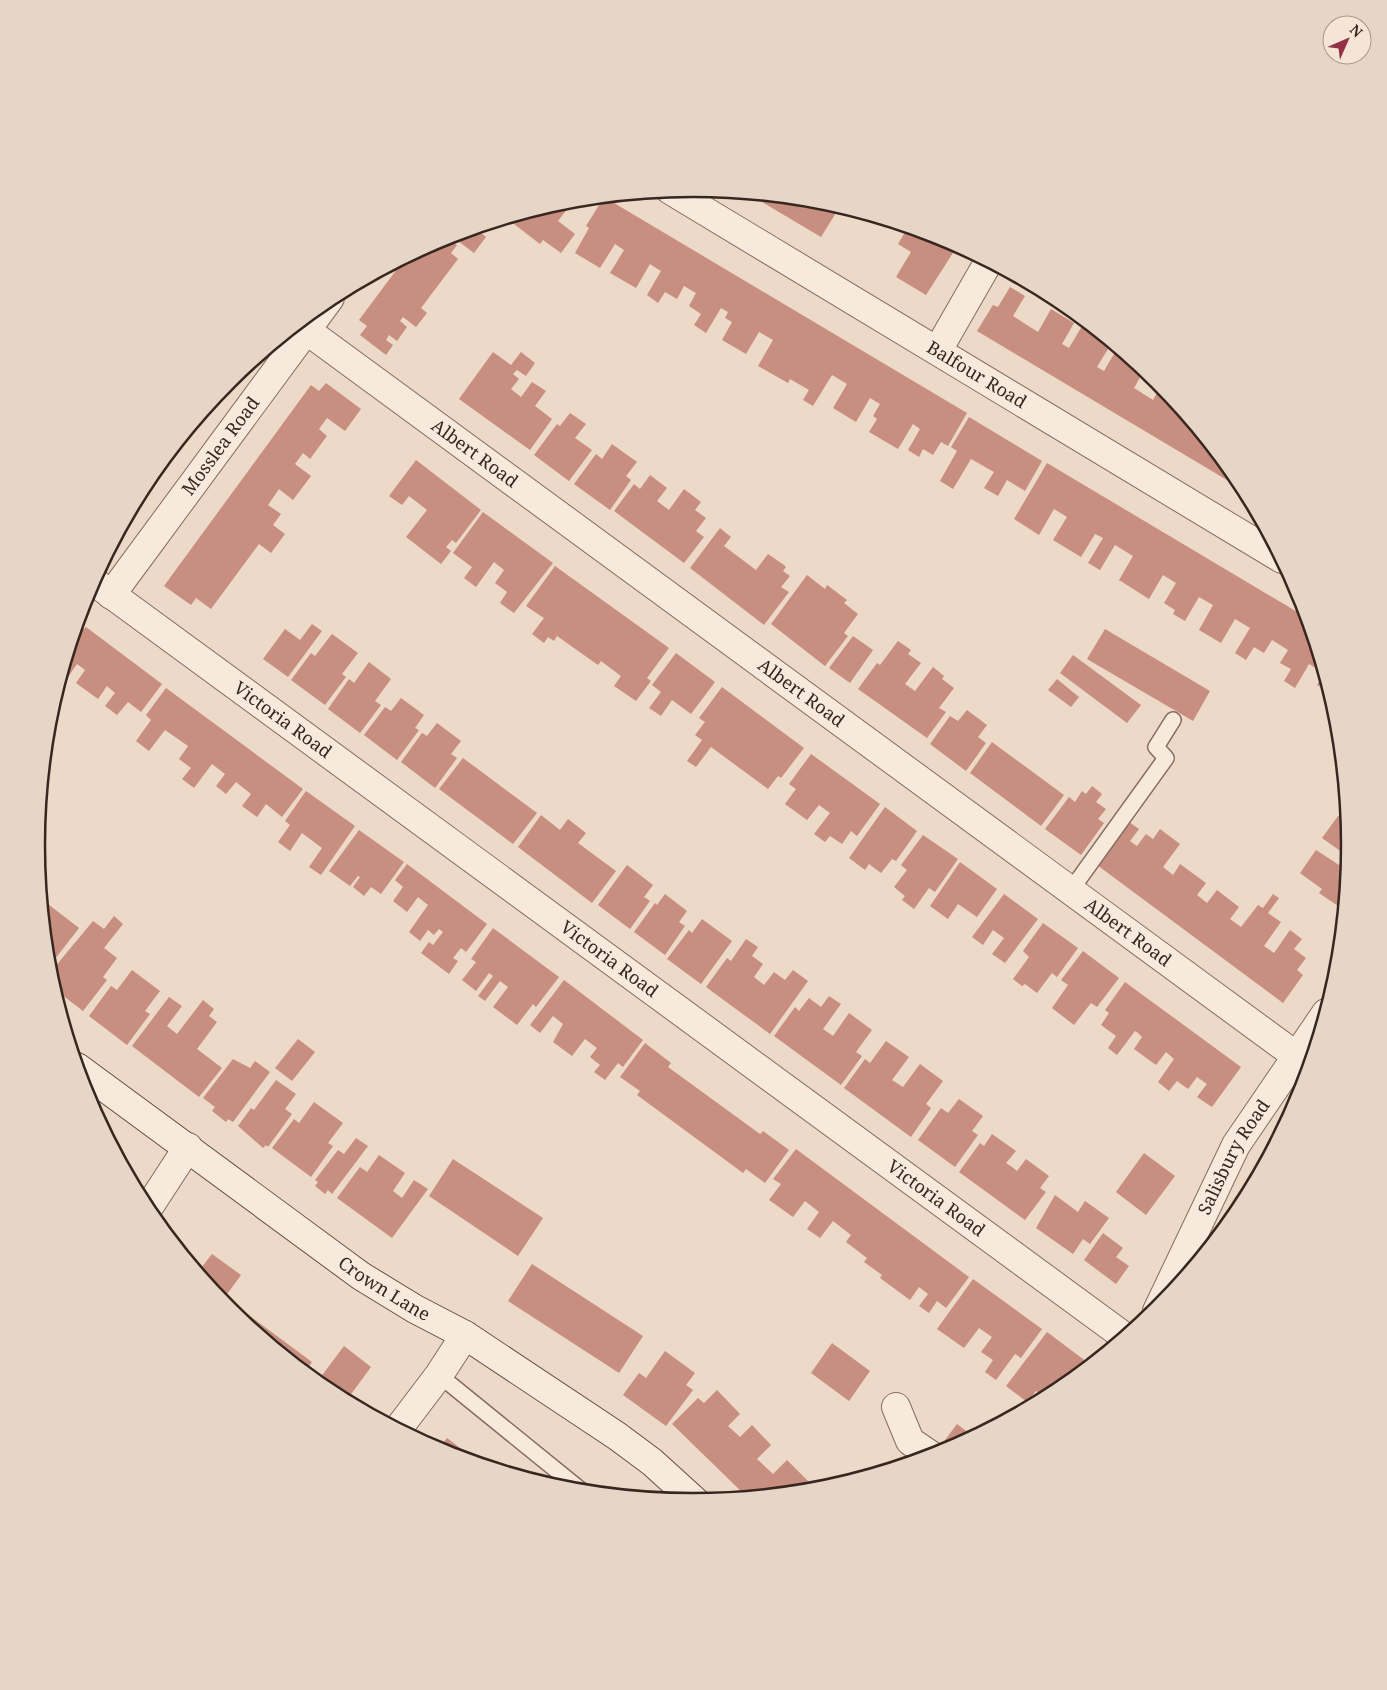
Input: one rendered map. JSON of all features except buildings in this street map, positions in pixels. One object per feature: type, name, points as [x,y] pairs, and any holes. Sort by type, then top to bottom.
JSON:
[{"type":"street","name":"Balfour Road","points":[[682,197],[1272,553]]},
{"type":"street","points":[[938,350],[986,266]]},
{"type":"street","name":"Mosslea Road","points":[[102,588],[313,321]]},
{"type":"street","name":"Albert Road","points":[[306,330],[1296,1055]]},
{"type":"street","name":"Victoria Road","points":[[102,588],[1120,1334]]},
{"type":"street","name":"Salisbury Road","points":[[1169,1286],[1236,1145],[1316,1027]]},
{"type":"street","name":"Crown Lane","points":[[87,1074],[379,1288],[465,1335],[617,1436],[652,1462],[687,1494]]},
{"type":"street","points":[[152,1202],[188,1147]]},
{"type":"street","points":[[402,1424],[439,1375],[465,1335]]},
{"type":"street","points":[[896,1407],[910,1441],[924,1451]]},
{"type":"lane","points":[[1070,890],[1166,758],[1156,747],[1172,720]]},
{"type":"lane","points":[[439,1375],[570,1482]]}]
